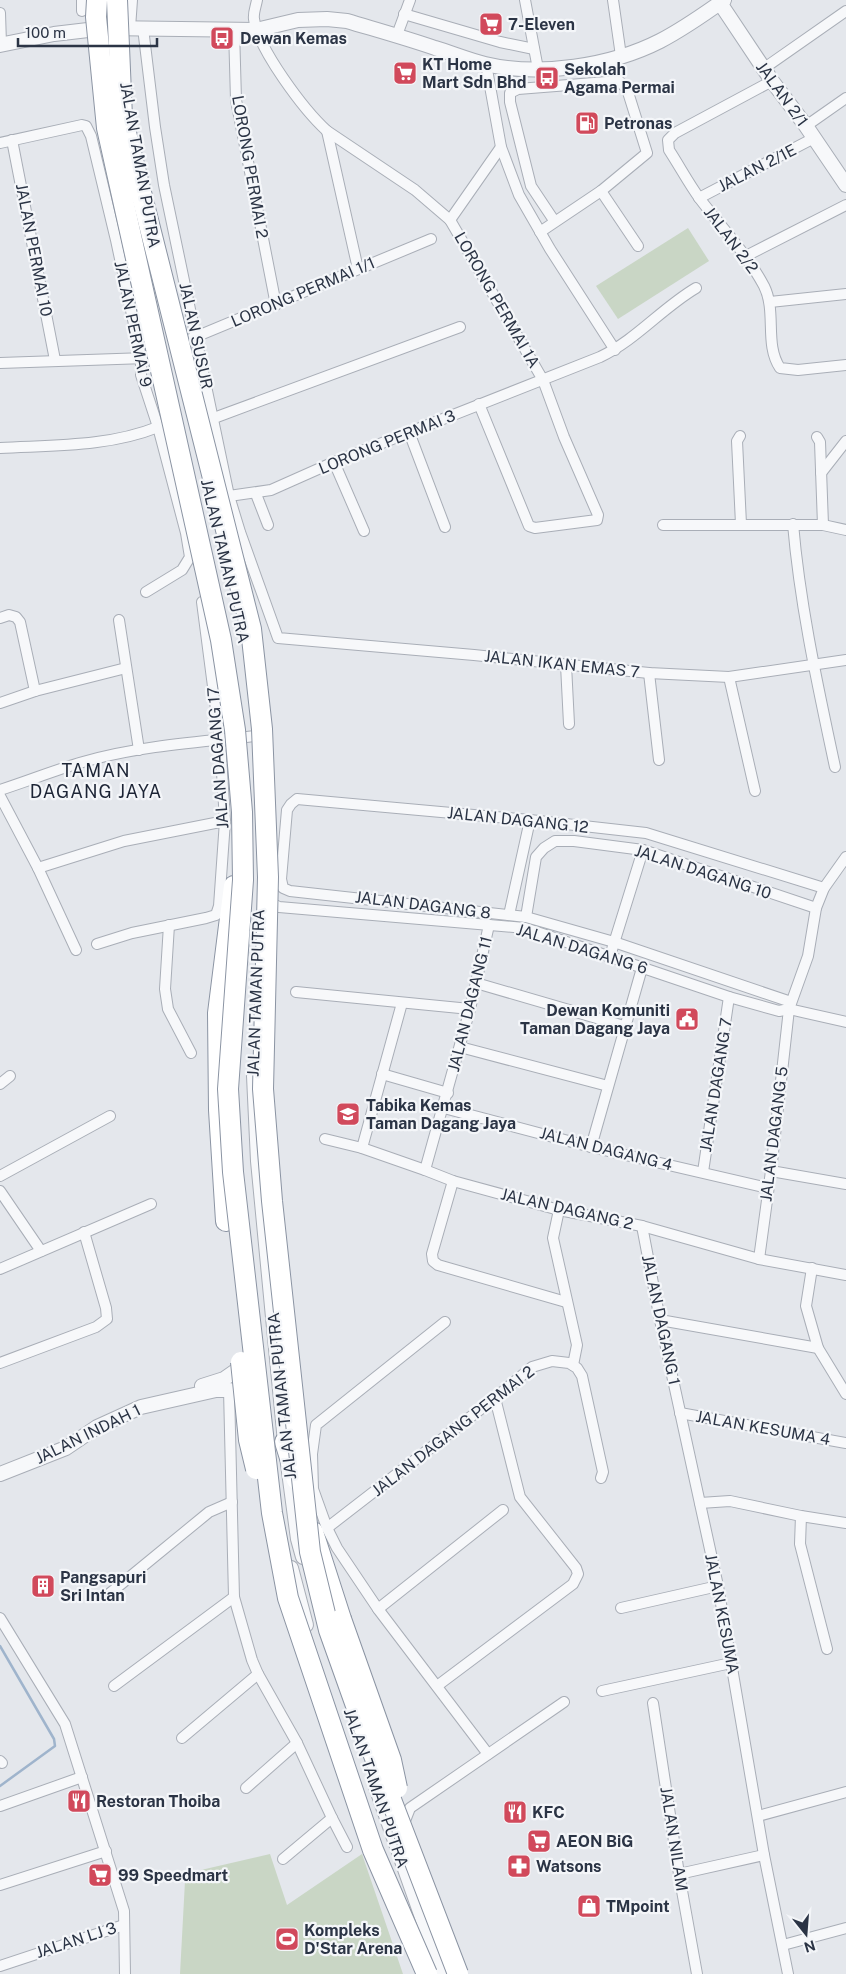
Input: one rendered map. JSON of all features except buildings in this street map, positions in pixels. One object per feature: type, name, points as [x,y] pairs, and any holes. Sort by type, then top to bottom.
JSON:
[{"type":"highway","points":[[117,0],[122,117],[251,629],[262,729],[268,877],[263,1089],[272,1201],[310,1552],[329,1630],[370,1745],[406,1856],[458,1974]]},
{"type":"highway","points":[[90,6],[96,17],[107,128],[221,640],[235,730],[242,812],[243,880],[228,1089],[233,1172],[272,1513],[288,1598],[373,1850],[428,1974]]},
{"type":"highway","points":[[234,817],[224,967],[218,1012],[220,1137],[226,1221],[249,1440],[260,1484],[272,1513]]},
{"type":"highway","points":[[224,967],[228,1055],[238,1091]]},
{"type":"highway","points":[[285,1442],[341,1619],[391,1760],[406,1856]]},
{"type":"street","points":[[82,0],[90,6]]},
{"type":"street","name":"JALAN TAMAN PUTRA","points":[[106,0],[124,28],[116,133],[159,344],[226,615],[242,738],[234,817],[244,880],[238,1091],[241,1155],[264,1404],[282,1531],[309,1634],[422,1974]]},
{"type":"street","name":"JALAN TAMAN PUTRA","points":[[117,0],[124,28],[133,144],[175,345],[242,624],[256,736],[260,917],[253,1091],[285,1442],[298,1538],[321,1632],[376,1786],[406,1856],[442,1974]]},
{"type":"street","name":"JALAN SUSUR","points":[[132,0],[124,28],[149,88],[164,185],[229,496],[278,638]]},
{"type":"street","points":[[256,30],[253,17],[257,0]]},
{"type":"street","points":[[397,35],[410,0]]},
{"type":"street","points":[[525,0],[538,69]]},
{"type":"street","points":[[613,0],[621,56]]},
{"type":"street","points":[[0,13],[1,44],[54,34],[124,28],[256,30],[298,20],[327,19],[348,21],[486,64],[511,68],[538,69],[579,66],[621,56],[658,42],[694,22],[722,1]]},
{"type":"street","name":"JALAN 2/1","points":[[722,1],[763,69],[806,126],[846,185]]},
{"type":"street","points":[[763,69],[846,11]]},
{"type":"street","points":[[404,14],[500,42],[534,49]]},
{"type":"street","name":"LORONG PERMAI 2","points":[[234,29],[236,100],[276,305]]},
{"type":"street","name":"LORONG PERMAI 1A","points":[[256,30],[280,72],[315,120],[327,131],[415,190],[450,220],[543,380],[564,437],[598,515],[597,520],[535,528],[529,526],[480,404]]},
{"type":"street","points":[[486,64],[501,147],[519,195],[614,350]]},
{"type":"street","points":[[579,66],[582,85]]},
{"type":"street","points":[[540,232],[555,222],[601,191],[647,153],[624,84],[619,81],[518,89],[510,93],[510,102],[531,186],[555,222]]},
{"type":"street","name":"JALAN 2/2","points":[[772,81],[675,133],[668,140],[669,150],[699,198],[746,256],[764,287],[770,302],[773,357],[780,368],[798,370],[846,365]]},
{"type":"street","points":[[806,126],[846,98]]},
{"type":"street","name":"JALAN PERMAI 9","points":[[12,140],[82,125],[86,126],[91,136],[141,357],[141,375],[158,426],[186,533],[190,557],[182,570],[146,592]]},
{"type":"street","points":[[327,131],[358,269]]},
{"type":"street","name":"JALAN 2/1E","points":[[699,198],[814,138]]},
{"type":"street","points":[[0,143],[12,140]]},
{"type":"street","name":"JALAN PERMAI 10","points":[[12,140],[55,360]]},
{"type":"street","name":"LORONG PERMAI 1A","points":[[450,220],[501,147]]},
{"type":"street","points":[[601,191],[638,246]]},
{"type":"street","points":[[746,256],[846,205]]},
{"type":"street","name":"LORONG PERMAI 1/1","points":[[175,345],[276,305],[431,239]]},
{"type":"street","name":"LORONG PERMAI 3","points":[[229,496],[256,494],[272,490],[334,462],[614,350],[682,296],[696,288]]},
{"type":"street","points":[[770,302],[846,294]]},
{"type":"street","points":[[214,418],[460,327]]},
{"type":"street","points":[[141,357],[155,350],[159,344]]},
{"type":"street","points":[[0,363],[141,357],[158,360],[165,367]]},
{"type":"street","points":[[0,448],[107,442],[146,432],[158,426]]},
{"type":"street","points":[[409,432],[445,527]]},
{"type":"street","points":[[740,436],[737,441],[741,524]]},
{"type":"street","points":[[818,437],[820,442],[823,525]]},
{"type":"street","points":[[821,473],[846,441]]},
{"type":"street","points":[[334,462],[364,531]]},
{"type":"street","points":[[256,494],[268,526]]},
{"type":"street","points":[[793,524],[795,552],[814,665],[834,767]]},
{"type":"street","points":[[663,525],[793,524],[823,525],[846,530]]},
{"type":"street","name":"JALAN DAGANG 17","points":[[169,925],[216,915],[234,817],[220,740],[202,602]]},
{"type":"street","points":[[0,618],[16,617],[20,622],[35,691]]},
{"type":"street","points":[[119,620],[139,750]]},
{"type":"street","name":"JALAN IKAN EMAS 7","points":[[278,638],[649,673],[729,677],[846,660]]},
{"type":"street","points":[[566,665],[569,724]]},
{"type":"street","points":[[0,702],[35,691],[126,668]]},
{"type":"street","points":[[649,673],[658,760]]},
{"type":"street","points":[[729,677],[755,791]]},
{"type":"street","points":[[0,790],[83,762],[139,750],[256,736]]},
{"type":"street","points":[[0,796],[38,868],[76,950]]},
{"type":"street","name":"JALAN DAGANG 12","points":[[283,888],[281,879],[287,810],[297,800],[530,820],[646,833],[824,888]]},
{"type":"street","points":[[38,868],[124,841],[234,817]]},
{"type":"street","points":[[509,915],[530,820]]},
{"type":"street","name":"JALAN DAGANG 10","points":[[526,917],[536,857],[544,848],[555,841],[574,841],[643,850],[816,908]]},
{"type":"street","points":[[610,956],[643,850]]},
{"type":"street","points":[[846,857],[824,888],[816,908],[808,956],[790,1006],[846,1022]]},
{"type":"street","name":"JALAN DAGANG 8","points":[[283,888],[290,891],[526,917],[614,942],[790,1006]]},
{"type":"street","points":[[259,891],[267,900],[279,907]]},
{"type":"street","points":[[260,917],[279,907]]},
{"type":"street","name":"JALAN DAGANG 6","points":[[279,907],[525,928],[729,997],[780,1011],[790,1006]]},
{"type":"street","points":[[97,944],[169,925],[165,989],[168,1009],[191,1052]]},
{"type":"street","name":"JALAN DAGANG 11","points":[[425,1170],[444,1108],[470,1009],[489,925]]},
{"type":"street","points":[[591,1147],[642,968]]},
{"type":"street","points":[[476,983],[624,1026]]},
{"type":"street","points":[[296,992],[470,1009]]},
{"type":"street","name":"JALAN DAGANG 7","points":[[703,1172],[729,997]]},
{"type":"street","points":[[362,1148],[402,1003]]},
{"type":"street","name":"JALAN DAGANG 5","points":[[759,1259],[790,1006]]},
{"type":"street","points":[[460,1047],[608,1086]]},
{"type":"street","points":[[382,1074],[448,1093]]},
{"type":"street","points":[[0,1084],[10,1076]]},
{"type":"street","name":"JALAN DAGANG 4","points":[[444,1108],[591,1147],[768,1188]]},
{"type":"street","points":[[0,1176],[110,1116]]},
{"type":"street","name":"JALAN DAGANG 2","points":[[325,1139],[362,1148],[453,1181],[559,1210],[642,1226],[759,1259],[846,1275]]},
{"type":"street","points":[[771,1170],[846,1184]]},
{"type":"street","points":[[453,1181],[432,1254],[433,1261],[438,1265],[566,1302]]},
{"type":"street","points":[[0,1191],[41,1251]]},
{"type":"street","points":[[0,1269],[151,1204]]},
{"type":"street","points":[[559,1210],[553,1238],[577,1345],[573,1365],[582,1376],[604,1472],[601,1478]]},
{"type":"street","name":"JALAN DAGANG 1","points":[[642,1226],[680,1413]]},
{"type":"street","points":[[0,1362],[96,1327],[106,1320],[106,1308],[84,1232]]},
{"type":"street","points":[[812,1268],[806,1306],[818,1348],[846,1391]]},
{"type":"street","points":[[660,1320],[818,1348]]},
{"type":"street","points":[[445,1322],[316,1425],[312,1454],[313,1489],[327,1528],[337,1548],[378,1609],[488,1754]]},
{"type":"street","name":"JALAN INDAH 1","points":[[0,1464],[58,1441],[100,1416],[138,1400],[224,1379],[260,1354]]},
{"type":"street","name":"JALAN DAGANG PERMAI 2","points":[[327,1528],[495,1398],[532,1366],[552,1361],[573,1365]]},
{"type":"street","name":"JALAN INDAH 1","points":[[0,1474],[66,1448],[97,1427],[141,1407],[216,1390],[229,1390],[252,1397],[264,1404]]},
{"type":"street","points":[[229,1390],[234,1596],[252,1660],[258,1674],[297,1744],[347,1847]]},
{"type":"street","points":[[437,1686],[573,1584],[578,1574],[576,1568],[520,1497],[495,1398]]},
{"type":"street","name":"JALAN KESUMA 4","points":[[680,1413],[846,1444]]},
{"type":"street","name":"JALAN KESUMA","points":[[680,1413],[718,1586],[764,1855],[788,1974]]},
{"type":"street","points":[[700,1503],[730,1501],[801,1516],[846,1523]]},
{"type":"street","points":[[109,1594],[209,1512],[232,1502]]},
{"type":"street","points":[[378,1609],[503,1510]]},
{"type":"street","points":[[801,1516],[800,1544],[827,1649]]},
{"type":"street","points":[[621,1608],[718,1586]]},
{"type":"street","points":[[114,1686],[234,1596]]},
{"type":"street","points":[[0,1618],[65,1724],[124,1911],[125,1974]]},
{"type":"street","points":[[602,1691],[731,1663]]},
{"type":"street","points":[[182,1738],[258,1674]]},
{"type":"street","points":[[406,1856],[402,1828],[410,1808],[564,1702]]},
{"type":"street","name":"JALAN NILAM","points":[[653,1703],[679,1874],[697,1974]]},
{"type":"street","points":[[246,1788],[297,1744]]},
{"type":"street","points":[[0,1806],[82,1778]]},
{"type":"street","points":[[376,1786],[389,1802],[410,1808]]},
{"type":"street","points":[[758,1816],[846,1792]]},
{"type":"street","points":[[283,1859],[332,1818]]},
{"type":"street","points":[[0,1885],[106,1850]]},
{"type":"street","points":[[679,1874],[764,1855]]},
{"type":"street","name":"JALAN LJ 3","points":[[0,1966],[124,1925]]},
{"type":"street","points":[[783,1945],[846,1928]]},
{"type":"green space","points":[[688,228],[709,261],[618,319],[596,286]]},
{"type":"green space","name":"Kompleks D'Star Arena","points":[[270,1854],[287,1905],[362,1854],[403,1974],[180,1974],[185,1881],[188,1873]]},
{"type":"waterway","points":[[0,1646],[54,1739],[55,1746],[0,1786]]},
{"type":"place","name":"7-Eleven","points":[[491,24]]},
{"type":"place","name":"Dewan Kemas","points":[[222,38]]},
{"type":"place","name":"KT Home Mart Sdn Bhd","points":[[405,73]]},
{"type":"place","name":"Sekolah Agama Permai","points":[[547,78]]},
{"type":"place","name":"Petronas","points":[[587,123]]},
{"type":"place","name":"Dewan Komuniti Taman Dagang Jaya","points":[[687,1019]]},
{"type":"place","name":"Tabika Kemas Taman Dagang Jaya","points":[[348,1114]]},
{"type":"place","name":"Pangsapuri Sri Intan","points":[[43,1586]]},
{"type":"place","name":"Restoran Thoiba","points":[[79,1801]]},
{"type":"place","name":"KFC","points":[[515,1812]]},
{"type":"place","name":"AEON BiG","points":[[539,1841]]},
{"type":"place","name":"Watsons","points":[[519,1866]]},
{"type":"place","name":"99 Speedmart","points":[[100,1875]]},
{"type":"place","name":"TMpoint","points":[[589,1906]]},
{"type":"place","name":"Kompleks D'Star Arena","points":[[287,1939]]},
{"type":"district","name":"TAMAN DAGANG JAYA","points":[[96,780]]}]
